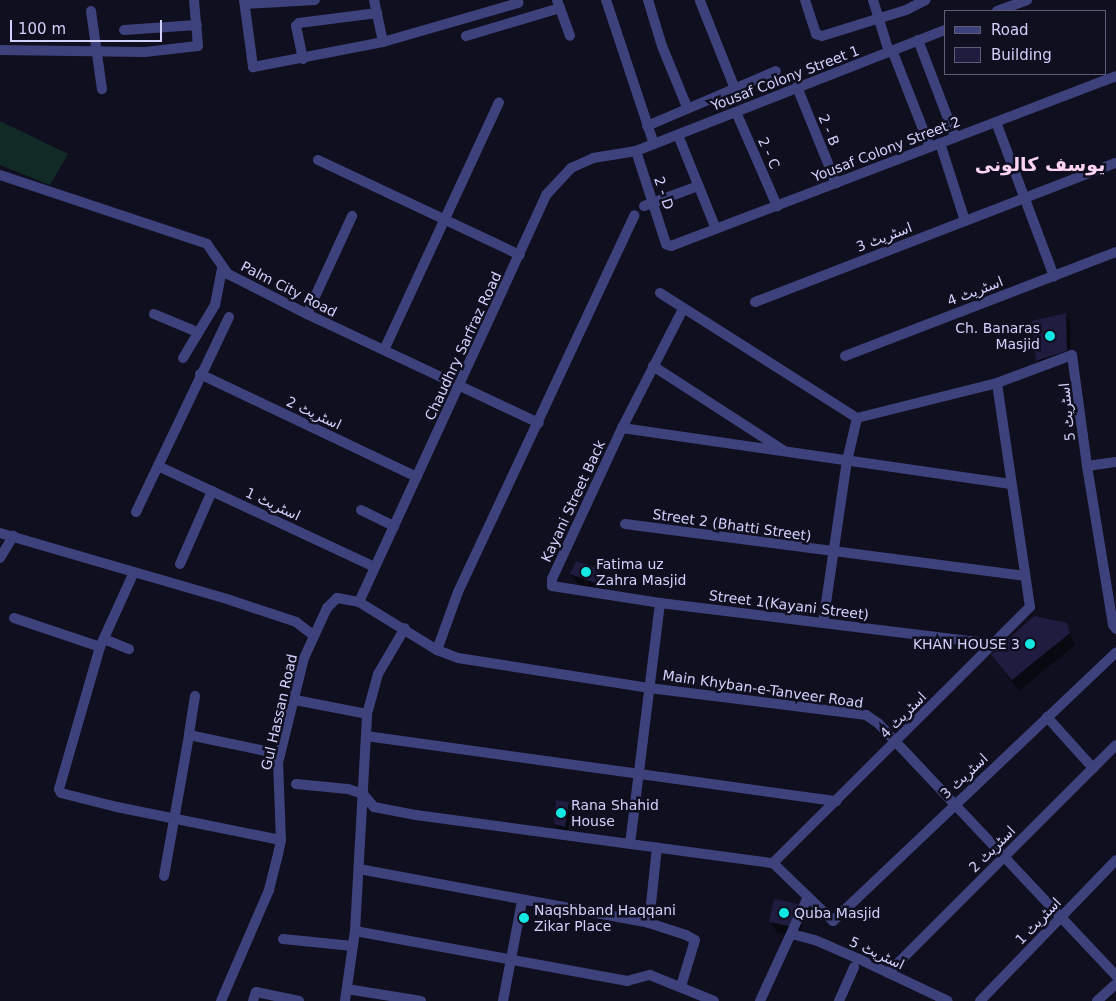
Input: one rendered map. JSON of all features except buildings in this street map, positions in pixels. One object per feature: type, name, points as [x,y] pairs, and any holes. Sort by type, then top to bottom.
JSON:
[{"type":"street","points":[[0,50],[145,52],[198,46],[194,0]]},
{"type":"street","points":[[314,0],[245,2],[253,67],[303,59],[383,42],[518,3]]},
{"type":"street","points":[[374,0],[383,42]]},
{"type":"street","points":[[606,0],[654,144]]},
{"type":"street","points":[[648,0],[662,46],[687,107]]},
{"type":"street","points":[[805,0],[818,36],[878,20],[926,0]]},
{"type":"street","points":[[873,0],[878,20],[890,51],[930,147]]},
{"type":"street","points":[[999,10],[1027,0]]},
{"type":"street","points":[[700,1],[735,89]]},
{"type":"street","points":[[466,36],[558,4],[570,36]]},
{"type":"street","points":[[91,11],[102,89]]},
{"type":"street","points":[[303,59],[296,26],[298,23],[377,13]]},
{"type":"street","points":[[124,30],[197,25]]},
{"type":"street","name":"Yousaf Colony Street 1","points":[[636,151],[944,30]]},
{"type":"street","points":[[918,40],[955,137]]},
{"type":"street","points":[[648,126],[776,71]]},
{"type":"street","name":"Yousaf Colony Street 2","points":[[666,244],[671,246],[1116,76]]},
{"type":"street","name":"2 - B","points":[[797,88],[836,183]]},
{"type":"street","points":[[384,350],[499,102]]},
{"type":"street","name":"2 - C","points":[[736,112],[777,206]]},
{"type":"street","points":[[996,122],[1023,198],[1054,276]]},
{"type":"street","points":[[678,134],[716,229]]},
{"type":"street","points":[[940,143],[965,220]]},
{"type":"street","name":"2 - D","points":[[636,151],[648,205],[666,244]]},
{"type":"street","name":"Chaudhry Sarfraz Road","points":[[359,602],[460,386],[546,195],[571,168],[592,158],[636,151]]},
{"type":"street","points":[[318,160],[520,255]]},
{"type":"street","name":"اسٹریٹ 3","points":[[755,302],[1116,163]]},
{"type":"street","name":"Palm City Road","points":[[0,175],[191,237],[207,244],[222,268],[307,314],[539,423]]},
{"type":"street","points":[[648,205],[698,186]]},
{"type":"street","points":[[436,650],[458,592],[539,423],[635,214]]},
{"type":"street","points":[[307,314],[352,216]]},
{"type":"street","name":"اسٹریٹ 4","points":[[845,356],[1116,252]]},
{"type":"street","points":[[184,358],[197,332],[216,305],[222,268]]},
{"type":"street","points":[[660,293],[857,418],[997,383],[1009,484],[1023,576]]},
{"type":"street","name":"Kayani Street Back","points":[[552,586],[552,579],[622,428],[683,309]]},
{"type":"street","points":[[154,314],[197,332]]},
{"type":"street","points":[[136,512],[200,374],[229,317]]},
{"type":"street","name":"اسٹریٹ 5","points":[[997,383],[1072,355],[1087,466]]},
{"type":"street","points":[[653,366],[786,452]]},
{"type":"street","name":"اسٹریٹ 2","points":[[200,374],[417,477]]},
{"type":"street","points":[[823,623],[835,553],[847,461],[857,418]]},
{"type":"street","points":[[622,428],[1009,484]]},
{"type":"street","points":[[1116,462],[1087,466],[1113,625],[1116,629]]},
{"type":"street","name":"اسٹریٹ 1","points":[[158,466],[375,567]]},
{"type":"street","points":[[180,564],[212,490]]},
{"type":"street","points":[[361,510],[394,526]]},
{"type":"street","name":"Street 2 (Bhatti Street)","points":[[625,524],[835,553],[1023,576]]},
{"type":"street","points":[[0,532],[296,622],[313,635]]},
{"type":"street","points":[[0,558],[13,536]]},
{"type":"street","points":[[134,572],[102,643],[59,789],[61,793],[174,819],[281,840]]},
{"type":"street","name":"اسٹریٹ 4","points":[[773,864],[1030,607],[1023,576]]},
{"type":"street","name":"Street 1(Kayani Street)","points":[[552,586],[660,603],[993,644]]},
{"type":"street","name":"Gul Hassan Road","points":[[221,1001],[269,890],[281,840],[277,782],[280,754],[313,635],[327,608],[337,598],[359,602]]},
{"type":"street","name":"Main Khyban-e-Tanveer Road","points":[[359,602],[401,626],[436,650],[465,660],[649,688],[866,715],[895,743],[1116,976]]},
{"type":"street","points":[[630,844],[660,603]]},
{"type":"street","points":[[14,618],[129,650]]},
{"type":"street","points":[[345,1001],[355,931],[366,714],[378,674],[401,626]]},
{"type":"street","name":"اسٹریٹ 3","points":[[807,898],[833,921],[953,805],[1116,653]]},
{"type":"street","points":[[164,876],[195,696]]},
{"type":"street","points":[[296,700],[366,714]]},
{"type":"street","points":[[1047,717],[1093,768]]},
{"type":"street","points":[[189,735],[280,754]]},
{"type":"street","points":[[366,736],[837,801]]},
{"type":"street","name":"اسٹریٹ 2","points":[[888,973],[1116,745]]},
{"type":"street","points":[[1108,753],[1116,761]]},
{"type":"street","points":[[296,784],[348,789],[363,794],[374,807],[416,815],[773,864],[807,898],[760,1001]]},
{"type":"street","points":[[649,923],[657,847]]},
{"type":"street","name":"اسٹریٹ 1","points":[[980,1001],[1116,860]]},
{"type":"street","points":[[359,869],[522,901],[649,923],[695,940],[681,986]]},
{"type":"street","points":[[503,1001],[522,901]]},
{"type":"street","points":[[355,931],[627,980],[650,975],[714,1001]]},
{"type":"street","name":"اسٹریٹ 5","points":[[792,934],[815,940],[948,1001]]},
{"type":"street","points":[[283,938],[353,946]]},
{"type":"street","points":[[839,1001],[854,967]]},
{"type":"street","points":[[1097,1001],[1116,984]]},
{"type":"street","points":[[347,989],[422,1001]]},
{"type":"street","points":[[253,1001],[256,992],[298,1001]]},
{"type":"green space","points":[[0,121],[68,154],[50,185],[0,165]]},
{"type":"place","name":"Ch. Banaras Masjid","points":[[1050,336]]},
{"type":"place","name":"Fatima uz Zahra Masjid","points":[[586,572]]},
{"type":"place","name":"KHAN HOUSE 3","points":[[1030,644]]},
{"type":"place","name":"Rana Shahid House","points":[[561,813]]},
{"type":"place","name":"Quba Masjid","points":[[784,913]]},
{"type":"place","name":"Naqshband Haqqani Zikar Place","points":[[524,918]]},
{"type":"district","name":"یوسف کالونی","points":[[1040,165]]}]
